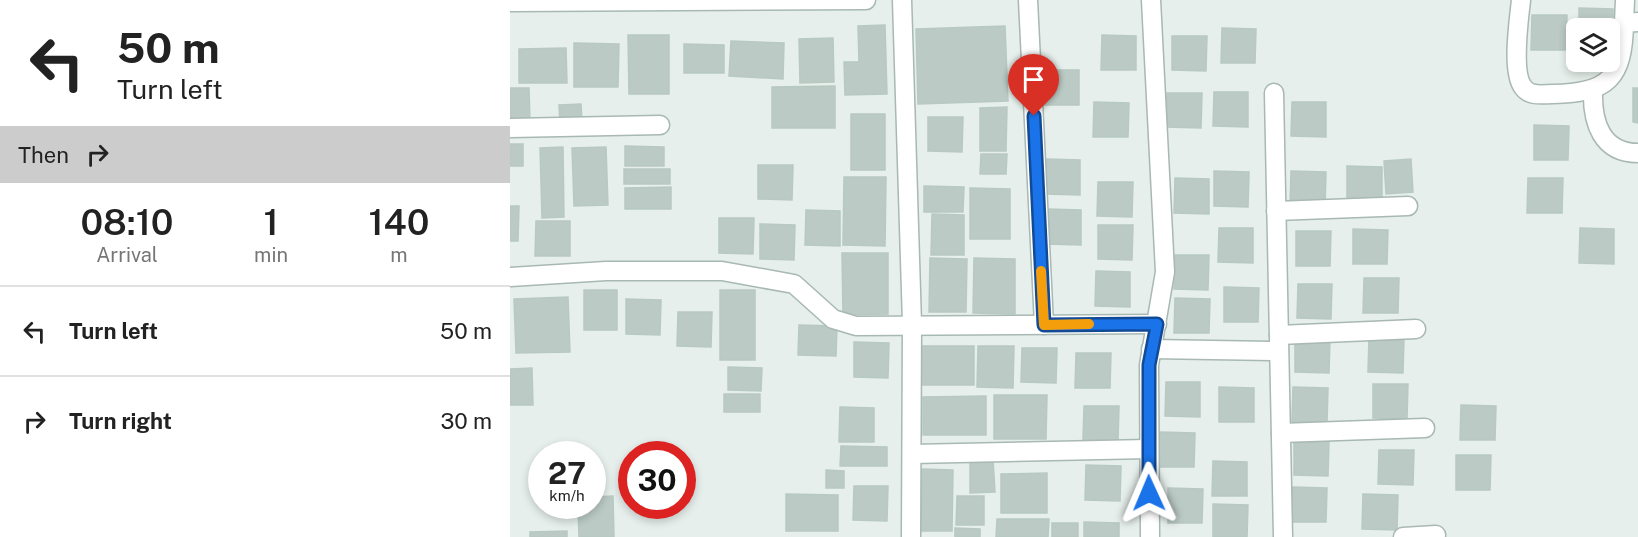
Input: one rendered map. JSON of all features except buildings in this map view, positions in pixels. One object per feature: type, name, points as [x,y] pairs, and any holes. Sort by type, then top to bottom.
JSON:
[{"type":"street","points":[[510,2],[866,0]]},
{"type":"street","points":[[902,0],[912,324],[911,537]]},
{"type":"street","points":[[1028,0],[1044,325]]},
{"type":"street","points":[[1150,537],[1148,449],[1151,349],[1165,272],[1151,0]]},
{"type":"street","points":[[1521,0],[1518,72],[1523,87],[1533,95],[1593,91],[1616,71],[1631,23],[1625,0]]},
{"type":"street","points":[[1593,91],[1599,130],[1609,146],[1625,153],[1638,153]]},
{"type":"street","points":[[1274,93],[1283,537]]},
{"type":"street","points":[[510,128],[660,125]]},
{"type":"street","points":[[1276,212],[1408,206]]},
{"type":"street","points":[[510,277],[606,271],[722,271],[794,284],[833,319],[856,326],[1157,324]]},
{"type":"street","points":[[1151,349],[1279,343],[1416,329]]},
{"type":"street","points":[[1281,434],[1425,428]]},
{"type":"street","points":[[912,454],[1148,449]]},
{"type":"street","points":[[1403,537],[1436,536]]},
{"type":"slow traffic","points":[[1041,271],[1044,325],[1089,324]]},
{"type":"route","points":[[1034,116],[1044,325],[1157,324],[1149,365],[1149,493]]}]
